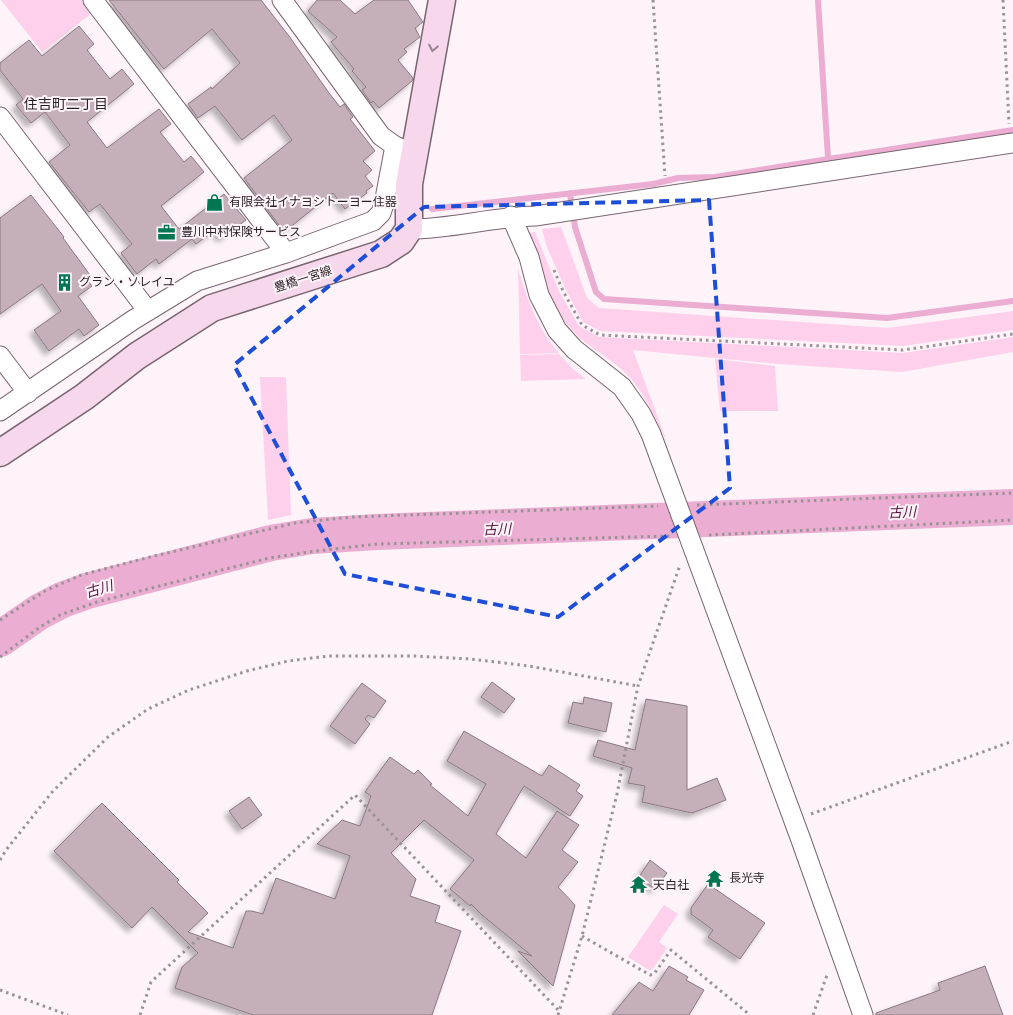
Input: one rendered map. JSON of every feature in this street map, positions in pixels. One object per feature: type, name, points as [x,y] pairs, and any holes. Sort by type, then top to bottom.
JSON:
[{"type":"main road","points":[[409,229],[409,184],[404,149],[442,0]]},
{"type":"main road","name":"豊橋一宮線","points":[[0,453],[84,397],[137,356],[212,308],[381,254],[401,241],[409,229]]},
{"type":"street","points":[[93,0],[286,253]]},
{"type":"street","points":[[0,411],[197,281],[286,253],[372,221],[380,213],[404,149],[381,136],[288,2]]},
{"type":"street","points":[[0,117],[148,312]]},
{"type":"street","points":[[409,229],[435,229],[511,216],[535,216],[1011,134]]},
{"type":"street","points":[[511,216],[524,243],[539,295],[549,318],[563,338],[622,387],[632,400],[651,434],[863,1015]]},
{"type":"street","points":[[0,356],[28,393]]},
{"type":"path","points":[[653,0],[665,175]]},
{"type":"path","points":[[1002,0],[1011,134]]},
{"type":"path","points":[[552,264],[563,291],[582,325],[600,335],[903,350],[1013,334]]},
{"type":"path","points":[[0,620],[45,591],[82,575],[295,523],[352,518],[1013,493]]},
{"type":"path","points":[[0,657],[40,626],[60,615],[97,602],[269,558],[316,551],[378,544],[690,540],[1013,520]]},
{"type":"path","points":[[559,1014],[582,936],[617,794],[638,686],[678,566],[690,540]]},
{"type":"path","points":[[0,860],[53,791],[108,737],[148,709],[189,690],[247,671],[288,661],[329,656],[414,656],[471,659],[529,666],[638,686]]},
{"type":"path","points":[[793,820],[1013,741]]},
{"type":"path","points":[[140,1015],[152,982],[354,795],[559,1014]]},
{"type":"path","points":[[582,936],[650,975],[654,974],[671,950],[750,1015]]},
{"type":"path","points":[[813,1015],[826,975],[839,949]]},
{"type":"path","points":[[0,990],[68,1015]]},
{"type":"highlighted area","points":[[709,200],[730,488],[558,617],[345,574],[234,365],[424,207]]},
{"type":"shaded area","points":[[1,0],[84,0],[93,12],[42,52]]},
{"type":"shaded area","points":[[561,227],[587,298],[599,308],[887,328],[1013,311],[1013,330],[903,346],[600,331],[583,322],[546,245],[542,229]]},
{"type":"shaded area","points":[[535,232],[559,291],[579,326],[599,337],[903,353],[1013,337],[1013,352],[902,372],[777,364],[633,350],[667,442],[636,385],[615,364],[578,337],[564,321],[544,285],[525,233]]},
{"type":"shaded area","points":[[518,268],[534,313],[545,334],[559,353],[520,354]]},
{"type":"shaded area","points":[[559,354],[586,379],[521,381],[520,355]]},
{"type":"shaded area","points":[[715,359],[775,366],[778,411],[720,411]]},
{"type":"shaded area","points":[[260,377],[286,377],[291,515],[268,520]]},
{"type":"shaded area","points":[[664,905],[678,914],[659,942],[667,948],[653,969],[649,970],[628,957]]},
{"type":"building","points":[[109,0],[261,0],[340,107],[344,104],[353,117],[350,119],[375,151],[363,161],[372,170],[365,176],[373,186],[366,191],[367,193],[345,209],[333,193],[284,232],[244,178],[292,140],[274,115],[242,140],[215,106],[198,118],[188,104],[211,87],[212,89],[240,63],[212,29],[164,69]]},
{"type":"building","points":[[317,0],[340,0],[355,14],[374,0],[408,0],[423,22],[415,28],[420,37],[404,49],[407,52],[398,60],[413,78],[412,81],[379,108],[373,101],[371,103],[362,90],[366,87],[352,71],[354,69],[331,42],[337,37],[308,11]]},
{"type":"building","points":[[79,26],[94,44],[87,50],[110,79],[122,69],[134,84],[87,122],[107,148],[159,109],[171,124],[160,132],[184,162],[191,156],[204,172],[161,206],[179,229],[224,194],[246,220],[222,238],[215,230],[196,244],[192,239],[159,264],[156,259],[137,274],[121,253],[132,244],[100,204],[89,212],[49,162],[70,145],[45,112],[31,123],[16,105],[23,99],[0,70],[0,63],[29,40],[42,56]]},
{"type":"building","points":[[31,195],[64,237],[90,275],[86,278],[92,286],[78,296],[99,325],[84,336],[79,329],[49,351],[34,330],[61,311],[42,284],[0,314],[0,218]]},
{"type":"building","points":[[492,682],[515,699],[504,713],[481,697]]},
{"type":"building","points":[[362,683],[386,701],[374,718],[368,715],[365,719],[370,724],[355,744],[330,726]]},
{"type":"building","points":[[584,697],[612,703],[606,732],[568,723],[573,702],[583,704]]},
{"type":"building","points":[[646,699],[687,706],[687,790],[717,778],[726,800],[692,813],[642,802],[645,786],[628,783],[632,768],[593,756],[598,740],[635,750]]},
{"type":"building","points":[[464,731],[542,776],[549,765],[580,785],[576,791],[583,796],[570,816],[524,786],[496,834],[526,858],[557,811],[579,825],[562,850],[578,862],[558,887],[575,905],[553,986],[518,951],[532,956],[471,904],[470,906],[450,889],[474,860],[424,820],[391,853],[416,879],[410,896],[440,906],[435,922],[461,931],[432,1015],[253,1015],[175,988],[182,967],[198,953],[152,907],[132,928],[54,851],[102,803],[179,880],[177,882],[208,913],[188,932],[233,948],[246,911],[263,914],[276,878],[335,899],[350,856],[317,844],[342,820],[360,826],[371,796],[365,792],[390,757],[414,774],[418,770],[432,784],[430,785],[468,816],[486,784],[447,761]]},
{"type":"building","points":[[249,797],[262,815],[242,829],[229,811]]},
{"type":"building","points":[[650,860],[667,873],[655,889],[639,877]]},
{"type":"building","points":[[708,884],[765,923],[740,959],[708,937],[713,930],[691,914],[691,908]]},
{"type":"building","points":[[669,966],[688,977],[686,980],[704,990],[689,1015],[612,1015],[639,982],[653,991]]},
{"type":"building","points":[[985,966],[1003,1015],[876,1015],[876,1013],[940,990],[938,983]]},
{"type":"waterway","points":[[818,0],[828,158]]},
{"type":"waterway","points":[[432,209],[653,184],[678,178],[715,177],[1013,130]]},
{"type":"waterway","points":[[570,193],[575,227],[596,292],[604,299],[887,318],[1013,301]]},
{"type":"waterway","name":"古川","points":[[0,639],[39,612],[62,600],[87,591],[271,543],[312,536],[1013,507]]},
{"type":"place","name":"有限会社イナヨシトーヨー住器","points":[[215,202]]},
{"type":"place","name":"豊川中村保険サービス","points":[[167,232]]},
{"type":"place","name":"グラン・ソレイユ","points":[[65,282]]},
{"type":"place","name":"長光寺","points":[[715,878]]},
{"type":"place","name":"天白社","points":[[639,885]]},
{"type":"district","name":"住吉町二丁目","points":[[66,104]]}]
